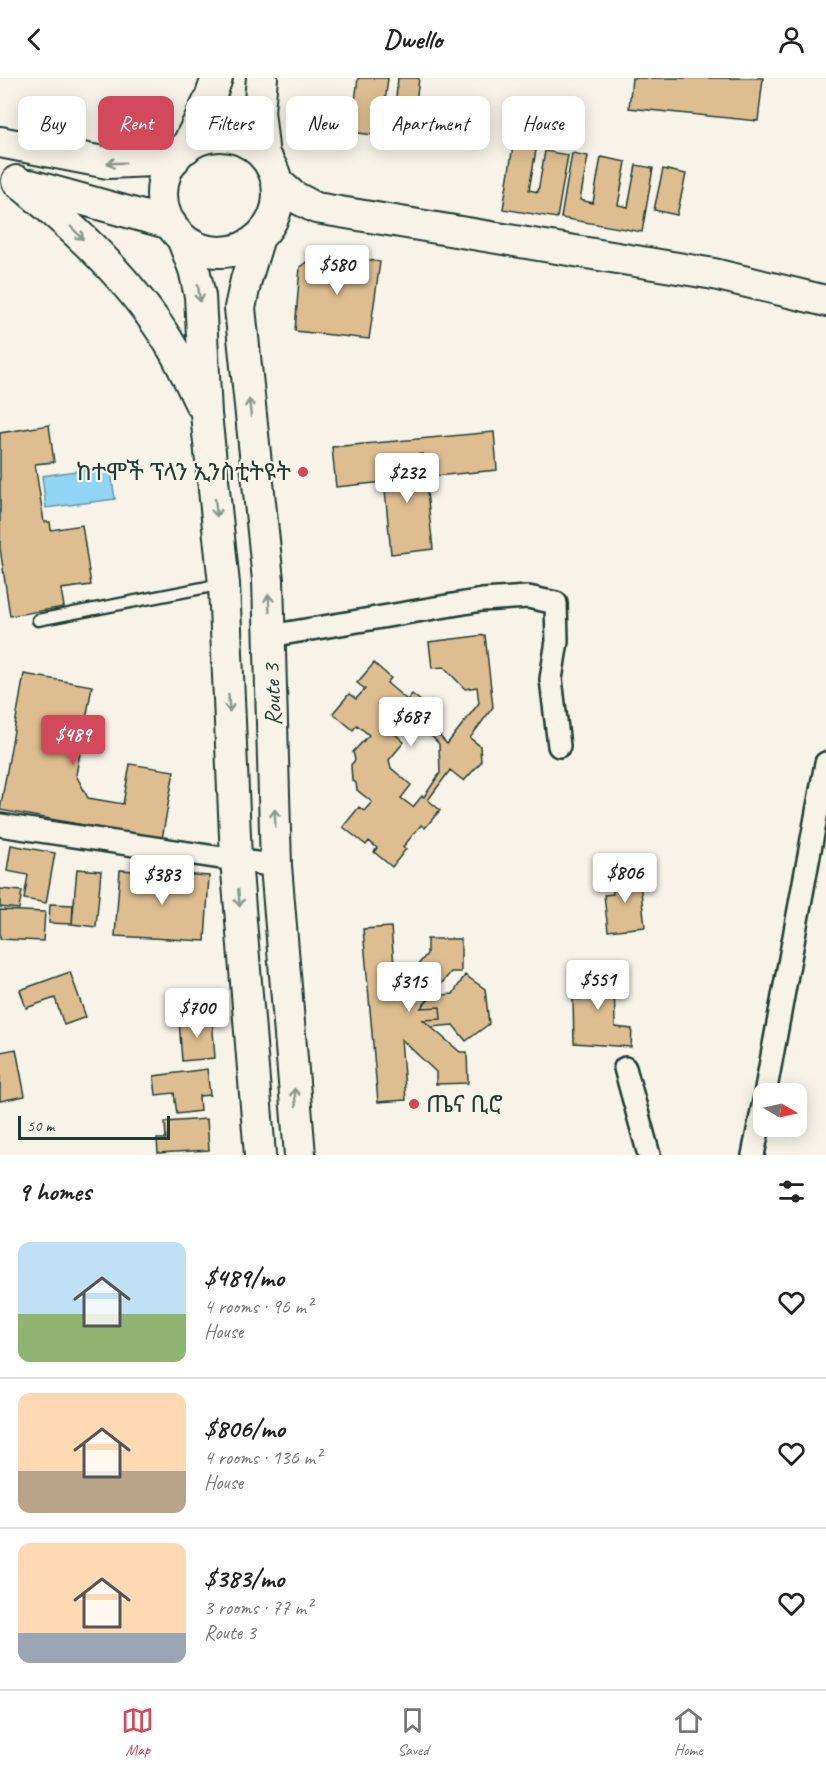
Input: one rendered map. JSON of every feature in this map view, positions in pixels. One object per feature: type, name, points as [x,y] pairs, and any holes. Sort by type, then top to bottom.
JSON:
[{"type":"main road","points":[[217,78],[210,98],[166,175],[162,192],[165,209],[194,269],[200,296],[206,414],[224,584],[236,859],[260,1155]]},
{"type":"main road","points":[[262,78],[259,111],[278,196],[276,210],[265,230]]},
{"type":"main road","points":[[0,142],[108,164],[180,154],[201,140],[218,136],[235,138],[251,145],[293,196],[316,208],[714,274],[826,302]]},
{"type":"main road","points":[[8,177],[176,231],[196,247],[212,252],[229,252],[245,247],[291,213],[316,208]]},
{"type":"main road","points":[[8,177],[62,217],[106,262],[146,309],[174,350],[206,414]]},
{"type":"main road","name":"Route 3","points":[[265,230],[246,279],[240,308],[268,580],[276,866],[300,1155]]},
{"type":"street","points":[[270,636],[482,600],[528,597],[556,603],[557,641],[551,679],[559,746]]},
{"type":"street","points":[[767,1083],[826,763]]},
{"type":"street","points":[[0,825],[276,866]]},
{"type":"street","points":[[625,1068],[649,1155]]},
{"type":"street","points":[[753,1155],[757,1137]]},
{"type":"lane","points":[[38,620],[224,584]]},
{"type":"water","points":[[110,466],[115,499],[46,508],[42,476]]},
{"type":"building","points":[[358,78],[388,78],[386,96],[370,96],[370,135],[358,133],[358,96],[356,96]]},
{"type":"building","points":[[398,78],[419,78],[417,96],[396,96]]},
{"type":"building","points":[[632,78],[763,78],[758,121],[629,108]]},
{"type":"building","points":[[512,150],[536,150],[529,190],[538,192],[545,151],[568,155],[557,218],[503,209]]},
{"type":"building","points":[[572,153],[588,156],[580,200],[593,203],[601,157],[626,162],[618,205],[628,207],[636,165],[653,168],[642,232],[561,218]]},
{"type":"building","points":[[663,169],[686,174],[677,215],[654,210]]},
{"type":"building","points":[[321,251],[380,262],[369,339],[295,331],[300,267]]},
{"type":"building","points":[[49,425],[54,462],[35,464],[44,522],[50,522],[51,530],[82,525],[91,585],[61,589],[64,607],[10,616],[0,548],[0,433]]},
{"type":"building","points":[[494,432],[497,470],[425,477],[423,454],[382,458],[384,482],[336,487],[332,447]]},
{"type":"building","points":[[423,454],[433,549],[391,554],[382,458]]},
{"type":"building","points":[[485,635],[493,707],[470,738],[480,746],[481,762],[464,781],[450,770],[428,800],[440,810],[425,828],[421,825],[403,847],[406,849],[392,867],[374,852],[377,848],[369,841],[366,845],[343,827],[359,807],[364,811],[372,802],[357,790],[356,783],[352,780],[351,765],[355,760],[353,752],[369,735],[357,725],[353,730],[333,713],[349,694],[356,699],[365,689],[357,683],[374,663],[391,678],[387,683],[407,700],[412,694],[431,709],[423,718],[447,744],[479,703],[477,687],[465,689],[444,667],[432,668],[429,642]],"holes":[[[405,719],[415,728],[419,723],[439,744],[440,773],[424,797],[422,796],[413,807],[401,798],[411,785],[391,768],[389,760],[404,742],[394,733]]]},
{"type":"building","points":[[24,674],[92,686],[76,775],[88,798],[123,804],[130,764],[174,771],[162,839],[0,810]]},
{"type":"building","points":[[11,845],[55,853],[46,903],[24,899],[28,875],[7,871]]},
{"type":"building","points":[[77,869],[101,871],[96,927],[72,924]]},
{"type":"building","points":[[120,870],[209,876],[205,941],[115,936]]},
{"type":"building","points":[[639,874],[645,927],[608,931],[604,895],[613,894],[611,876]]},
{"type":"building","points":[[0,889],[22,891],[19,909],[0,907]]},
{"type":"building","points":[[50,904],[73,905],[72,924],[49,923]]},
{"type":"building","points":[[0,910],[45,912],[43,941],[0,939]]},
{"type":"building","points":[[391,927],[396,991],[427,954],[427,939],[461,939],[461,972],[451,972],[421,1008],[440,1007],[441,1019],[423,1020],[460,1052],[467,1052],[468,1083],[436,1084],[436,1072],[401,1039],[406,1100],[378,1102],[363,929]]},
{"type":"building","points":[[582,968],[614,968],[615,1027],[632,1029],[631,1047],[574,1043],[573,999],[583,999]]},
{"type":"building","points":[[70,972],[86,1017],[64,1025],[55,998],[26,1008],[20,990]]},
{"type":"building","points":[[465,975],[485,989],[489,1024],[466,1041],[453,1025],[431,1027],[423,1020],[441,1019],[440,1007],[421,1008],[432,996],[453,994]]},
{"type":"building","points":[[212,1017],[215,1058],[182,1061],[179,1020]]},
{"type":"building","points":[[16,1049],[25,1096],[0,1101],[0,1052]]},
{"type":"building","points":[[207,1069],[210,1095],[199,1096],[200,1111],[177,1114],[174,1093],[156,1095],[154,1076]]},
{"type":"building","points":[[207,1119],[209,1150],[158,1153],[157,1139],[166,1139],[165,1122]]},
{"type":"place","name":"ከተሞች ፕላን ኢንስቲትዩት","points":[[303,472]]},
{"type":"place","name":"ጤና ቢሮ","points":[[414,1104]]}]
